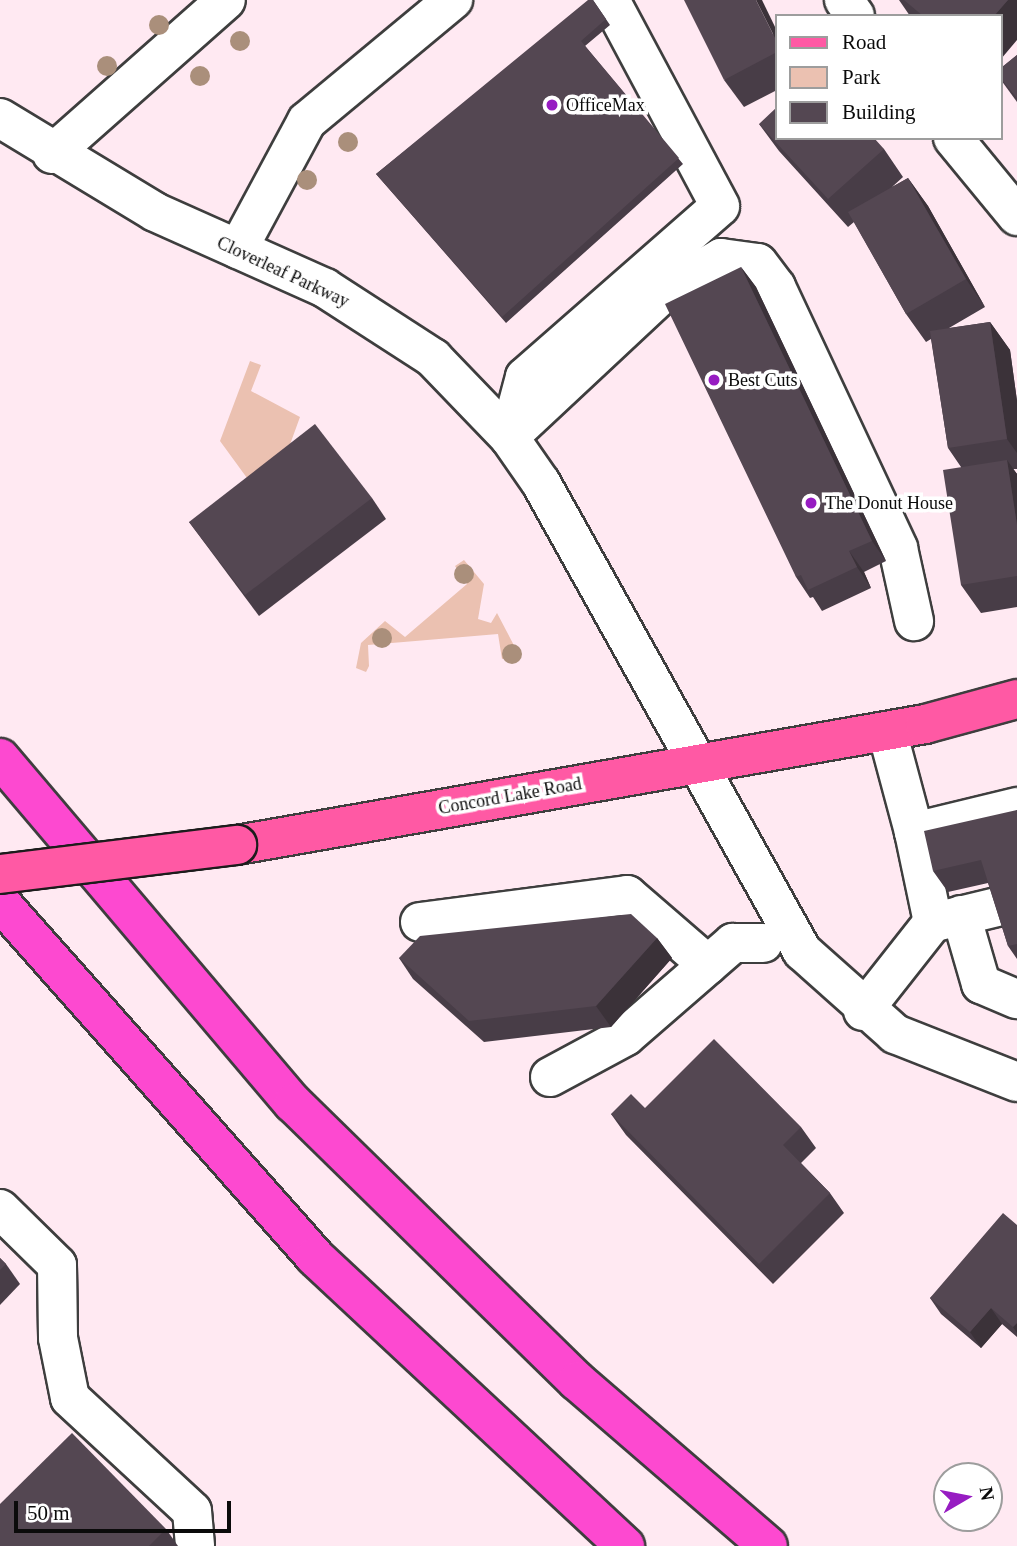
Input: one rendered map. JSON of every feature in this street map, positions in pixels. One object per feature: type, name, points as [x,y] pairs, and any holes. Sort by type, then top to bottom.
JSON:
[{"type":"highway","points":[[0,758],[293,1103],[577,1381],[768,1546]]},
{"type":"highway","points":[[0,902],[314,1257],[625,1546]]},
{"type":"main road","name":"Concord Lake Road","points":[[0,874],[237,845],[696,762],[887,731],[1017,699]]},
{"type":"street","points":[[52,154],[226,0]]},
{"type":"street","points":[[238,249],[307,121],[453,0]]},
{"type":"street","points":[[509,437],[525,377],[720,206],[610,0]]},
{"type":"street","name":"Cloverleaf Parkway","points":[[0,118],[52,154],[155,212],[325,288],[402,334],[509,437],[802,951],[863,1011],[931,1052],[1017,1082]]},
{"type":"street","points":[[955,140],[1017,216]]},
{"type":"street","points":[[509,437],[668,288],[721,258],[758,263],[898,548],[915,621]]},
{"type":"street","points":[[887,731],[914,832],[971,908],[981,985],[1017,999]]},
{"type":"street","points":[[914,832],[965,832],[1010,817]]},
{"type":"street","points":[[420,922],[628,895],[708,965]]},
{"type":"street","points":[[863,1011],[971,908]]},
{"type":"street","points":[[550,1077],[626,1036],[733,943],[762,943]]},
{"type":"street","points":[[0,1209],[57,1265],[58,1338],[70,1398],[192,1511],[195,1546]]},
{"type":"green space","points":[[250,361],[261,365],[251,391],[300,417],[284,461],[247,478],[220,441]]},
{"type":"green space","points":[[464,560],[484,584],[478,619],[491,623],[497,613],[519,655],[502,659],[498,634],[368,645],[369,666],[366,672],[356,668],[361,643],[385,621],[405,637],[467,584],[455,566]]},
{"type":"building","name":"OfficeMax","points":[[588,0],[593,0],[606,19],[581,41],[679,158],[502,317],[376,174]]},
{"type":"building","points":[[684,0],[756,0],[776,40],[776,53],[724,80]]},
{"type":"building","points":[[904,0],[1008,0],[996,14],[921,14]]},
{"type":"building","points":[[1017,55],[1017,98],[1003,81],[1003,66]]},
{"type":"building","points":[[776,108],[776,140],[876,140],[884,149],[828,199],[759,124]]},
{"type":"building","points":[[908,178],[966,279],[906,314],[848,212]]},
{"type":"building","points":[[741,267],[872,541],[849,551],[857,567],[808,590],[801,575],[796,577],[665,304]]},
{"type":"building","points":[[990,322],[1007,439],[948,448],[930,331]]},
{"type":"building","points":[[315,424],[372,498],[245,595],[189,522]]},
{"type":"building","points":[[1007,460],[1017,525],[1017,576],[961,585],[943,470]]},
{"type":"building","points":[[1017,810],[1017,944],[1008,946],[981,860],[933,871],[924,831]]},
{"type":"building","points":[[631,914],[657,938],[596,1006],[469,1021],[399,958],[420,936]]},
{"type":"building","points":[[714,1039],[801,1127],[783,1145],[830,1193],[759,1264],[611,1114],[631,1094],[645,1108]]},
{"type":"building","points":[[1003,1213],[1017,1225],[1017,1323],[1013,1327],[991,1308],[970,1332],[930,1298]]},
{"type":"building","points":[[0,1258],[6,1264],[0,1270]]},
{"type":"building","points":[[72,1433],[166,1529],[149,1546],[0,1546],[0,1504]]},
{"type":"place","name":"OfficeMax","points":[[552,105]]},
{"type":"place","name":"Best Cuts","points":[[714,380]]},
{"type":"place","name":"The Donut House","points":[[811,503]]}]
